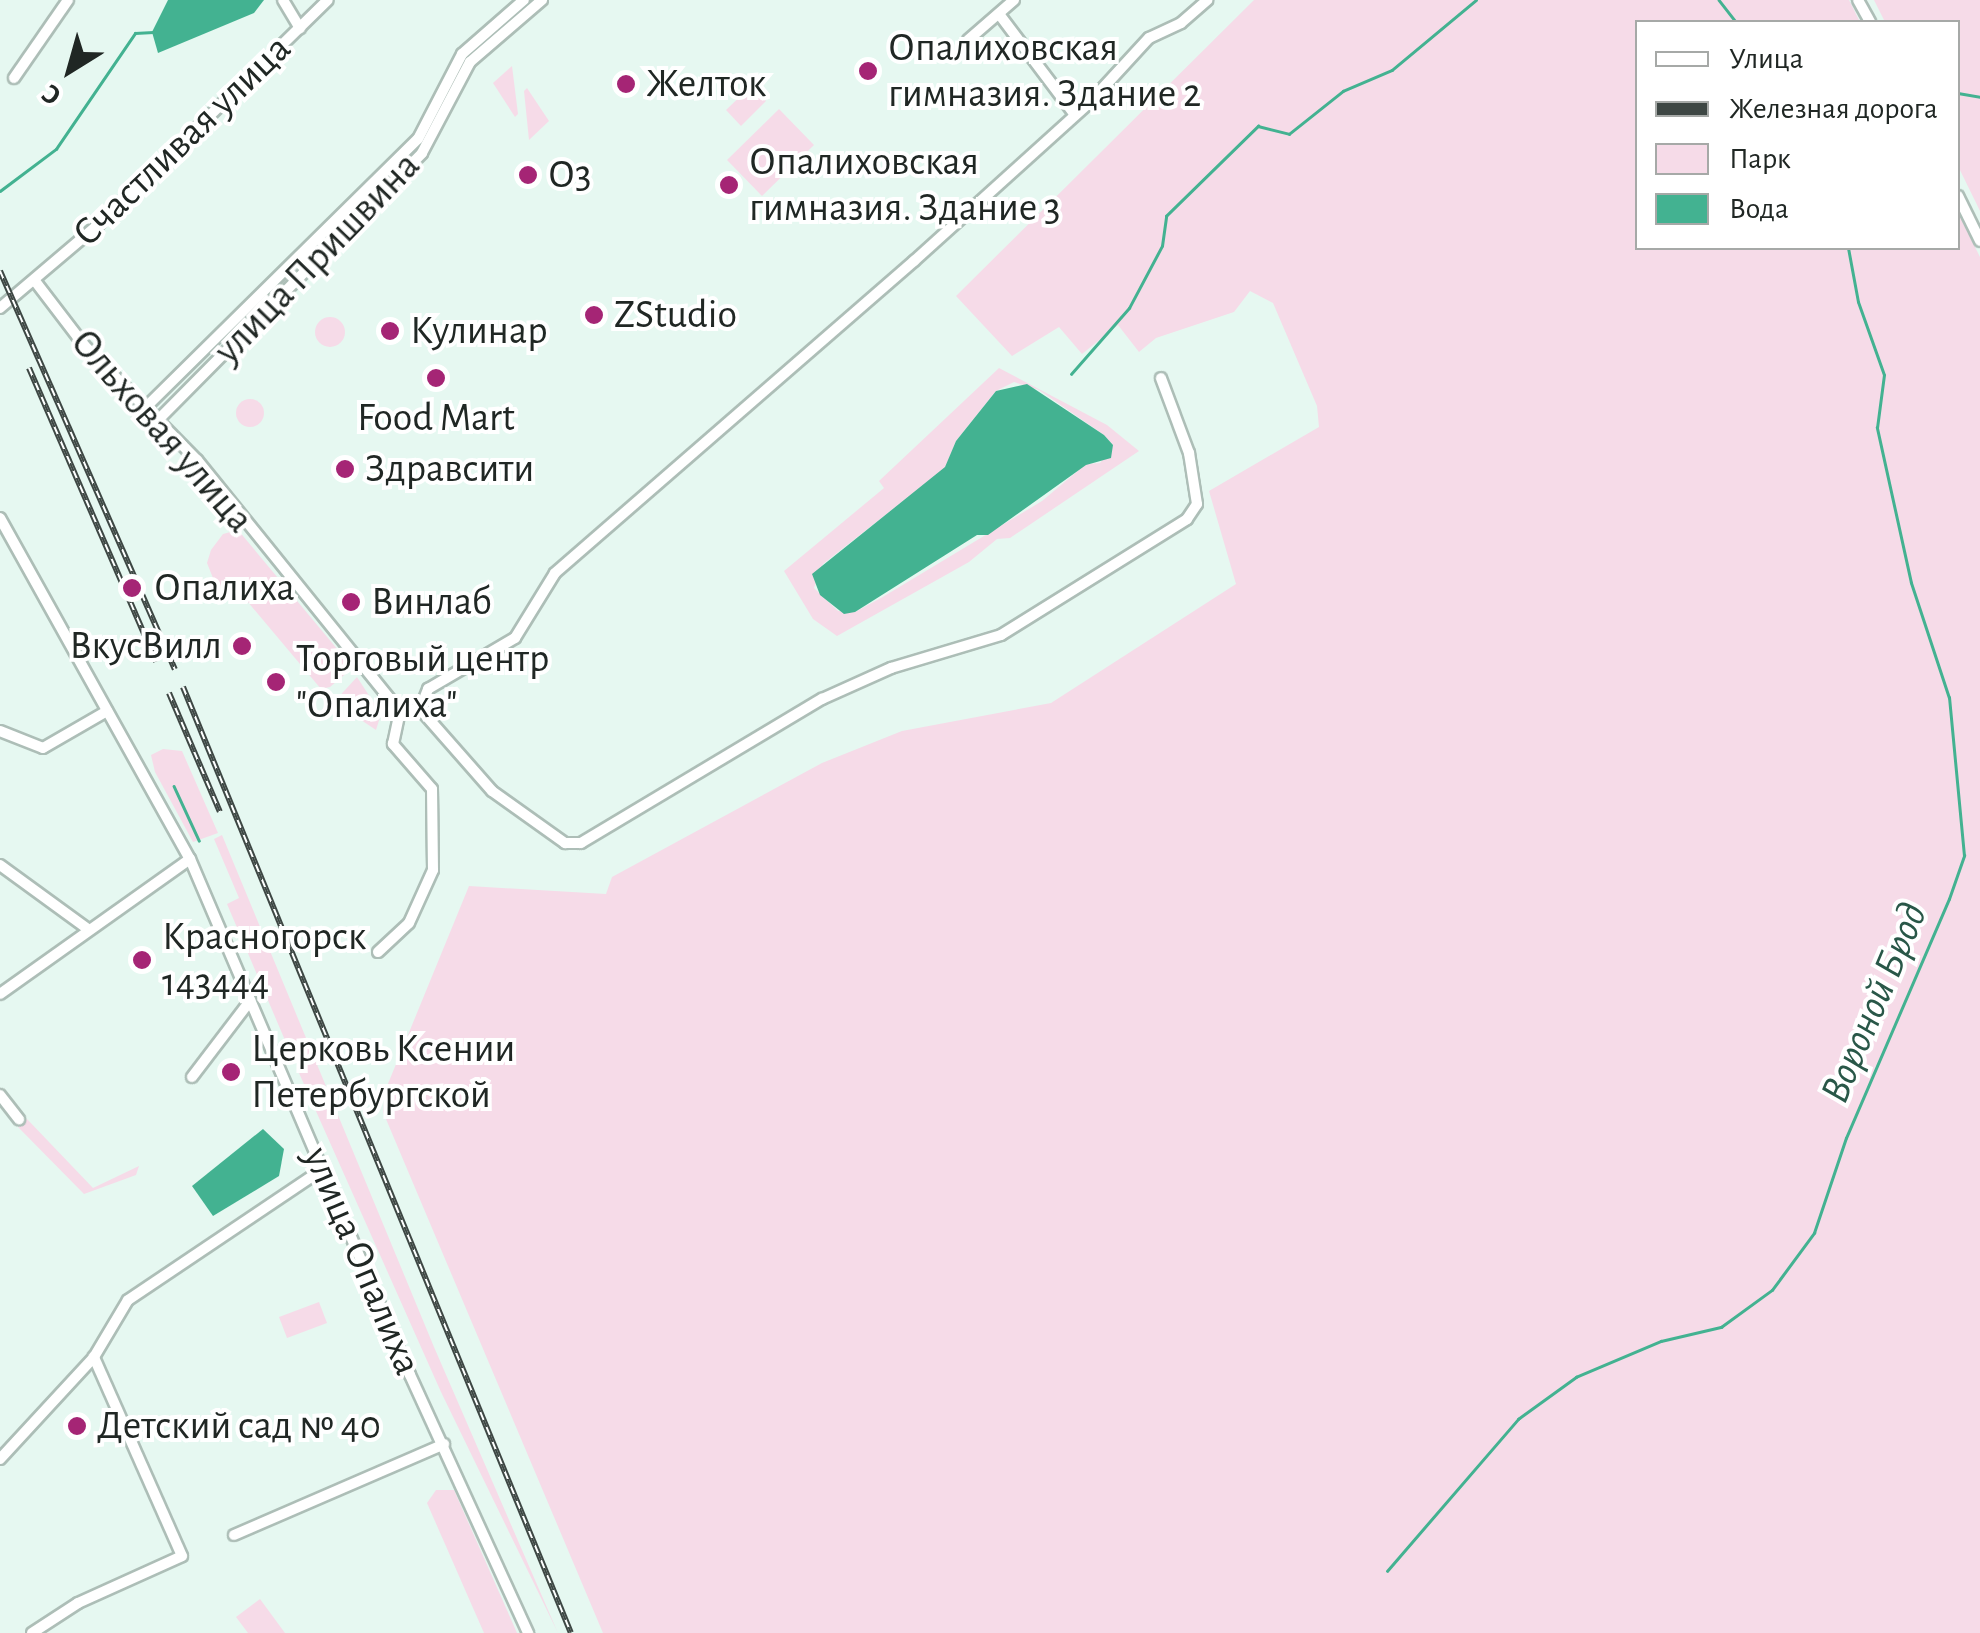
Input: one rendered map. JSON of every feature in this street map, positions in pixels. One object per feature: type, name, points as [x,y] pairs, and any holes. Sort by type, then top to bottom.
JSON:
[{"type":"street","points":[[14,78],[68,0]]},
{"type":"street","points":[[283,0],[300,28]]},
{"type":"street","name":"Счастливая улица","points":[[0,308],[34,281],[328,0]]},
{"type":"street","points":[[147,406],[418,139],[462,54],[524,0]]},
{"type":"street","name":"улица Пришвина","points":[[159,419],[422,153],[470,62],[542,0]]},
{"type":"street","points":[[968,40],[1014,0]]},
{"type":"street","points":[[378,952],[409,922],[433,870],[432,789],[392,744],[410,711],[428,689],[515,638],[555,574],[1075,115],[1150,38],[1173,29],[1207,0]]},
{"type":"street","points":[[998,14],[1075,115]]},
{"type":"street","points":[[1960,200],[1980,241]]},
{"type":"street","name":"Ольховая улица","points":[[34,281],[84,345],[159,419],[410,711],[492,791],[565,843],[581,842],[822,699],[891,668],[1001,635],[1188,519],[1196,504],[1189,452],[1161,378]]},
{"type":"street","name":"улица Опалиха","points":[[0,518],[190,859],[528,1633]]},
{"type":"street","points":[[0,731],[43,748],[108,712]]},
{"type":"street","points":[[0,994],[190,859]]},
{"type":"street","points":[[0,865],[89,930]]},
{"type":"street","points":[[192,1077],[250,1001]]},
{"type":"street","points":[[0,1095],[19,1119]]},
{"type":"street","points":[[0,1459],[94,1357],[128,1300],[323,1169]]},
{"type":"street","points":[[32,1633],[78,1604],[182,1556],[94,1357]]},
{"type":"street","points":[[234,1535],[444,1444]]},
{"type":"green space","points":[[1254,0],[1849,0],[1859,20],[1635,20],[1635,250],[1960,250],[1960,217],[1980,257],[1980,1633],[603,1633],[383,1112],[385,1091],[469,886],[606,894],[612,877],[822,763],[902,731],[1051,703],[1236,584],[1209,491],[1319,427],[1317,406],[1273,303],[1250,291],[1234,312],[1156,338],[1139,352],[1118,325],[1082,354],[1059,327],[1012,356],[956,296]]},
{"type":"green space","points":[[1874,0],[1980,0],[1980,211],[1960,170],[1960,20],[1884,20]]},
{"type":"green space","points":[[512,66],[518,114],[515,117],[493,83]]},
{"type":"green space","points":[[751,86],[766,101],[741,126],[726,110]]},
{"type":"green space","points":[[527,88],[549,121],[529,140],[524,91]]},
{"type":"green space","points":[[779,109],[814,145],[762,196],[727,160]]},
{"type":"green space","points":[[330,317],[341,321],[345,332],[341,343],[330,347],[319,343],[315,332],[319,321]]},
{"type":"green space","points":[[999,368],[1107,425],[1139,451],[1010,538],[997,539],[969,562],[837,636],[813,619],[784,571],[884,488],[879,481]],"holes":[[[1014,382],[1039,390],[1113,445],[1100,463],[1086,464],[1042,501],[855,612],[838,611],[814,588],[823,564],[945,468],[956,441],[996,391]]]},
{"type":"green space","points":[[250,399],[260,403],[264,413],[260,423],[250,427],[240,423],[236,413],[240,403]]},
{"type":"green space","points":[[238,530],[348,662],[350,670],[330,687],[321,689],[231,582],[217,588],[207,563],[211,550],[223,534]]},
{"type":"green space","points":[[357,677],[381,714],[376,730],[334,702]]},
{"type":"green space","points":[[163,749],[182,751],[218,833],[193,842],[155,772],[151,755]]},
{"type":"green space","points":[[222,835],[434,1347],[558,1633],[441,1392],[299,1073],[306,1068],[294,1045],[287,1045],[227,904],[239,898],[214,839]]},
{"type":"green space","points":[[27,1119],[93,1188],[139,1166],[136,1175],[84,1194],[18,1127]]},
{"type":"green space","points":[[319,1302],[327,1323],[287,1338],[279,1317]]},
{"type":"green space","points":[[436,1490],[454,1490],[517,1633],[484,1633],[427,1503]]},
{"type":"green space","points":[[260,1599],[285,1633],[248,1633],[236,1617]]},
{"type":"water","points":[[168,0],[264,0],[254,13],[158,53],[152,32]]},
{"type":"water","points":[[1027,384],[1104,435],[1113,445],[1111,458],[1086,465],[988,535],[977,535],[855,612],[844,614],[820,595],[812,574],[945,467],[956,441],[996,391]]},
{"type":"water","points":[[263,1129],[284,1149],[279,1176],[213,1216],[192,1186]]},
{"type":"waterway","points":[[1071,374],[1129,308],[1162,246],[1166,216],[1258,126],[1289,134],[1343,91],[1392,70],[1476,0]]},
{"type":"waterway","name":"Вороной Брод","points":[[1719,0],[1734,20]]},
{"type":"waterway","points":[[0,191],[56,149],[135,33],[153,32]]},
{"type":"waterway","points":[[1960,93],[1980,97]]},
{"type":"waterway","name":"Вороной Брод","points":[[1387,1571],[1518,1419],[1576,1377],[1661,1341],[1721,1327],[1772,1290],[1814,1233],[1846,1138],[1949,899],[1964,856],[1949,698],[1911,583],[1877,428],[1884,375],[1858,302],[1848,250]]},
{"type":"waterway","points":[[174,786],[199,840]]},
{"type":"railway","points":[[0,271],[175,669]]},
{"type":"railway","points":[[29,368],[156,662]]},
{"type":"railway","points":[[183,687],[571,1633]]},
{"type":"railway","points":[[169,693],[220,812]]},
{"type":"place","name":"Опалиховская гимназия. Здание 2","points":[[868,71]]},
{"type":"place","name":"Желток","points":[[626,84]]},
{"type":"place","name":"О3","points":[[528,175]]},
{"type":"place","name":"Опалиховская гимназия. Здание 3","points":[[729,185]]},
{"type":"place","name":"ZStudio","points":[[594,315]]},
{"type":"place","name":"Кулинар","points":[[390,331]]},
{"type":"place","name":"Food Mart","points":[[436,378]]},
{"type":"place","name":"Здравсити","points":[[345,469]]},
{"type":"place","name":"Опалиха","points":[[132,588]]},
{"type":"place","name":"Винлаб","points":[[351,602]]},
{"type":"place","name":"ВкусВилл","points":[[242,646]]},
{"type":"place","name":"Торговый центр \"Опалиха\"","points":[[276,682]]},
{"type":"place","name":"Красногорск 143444","points":[[142,960]]},
{"type":"place","name":"Церковь Ксении Петербургской","points":[[231,1072]]},
{"type":"place","name":"Детский сад № 40","points":[[77,1426]]}]
